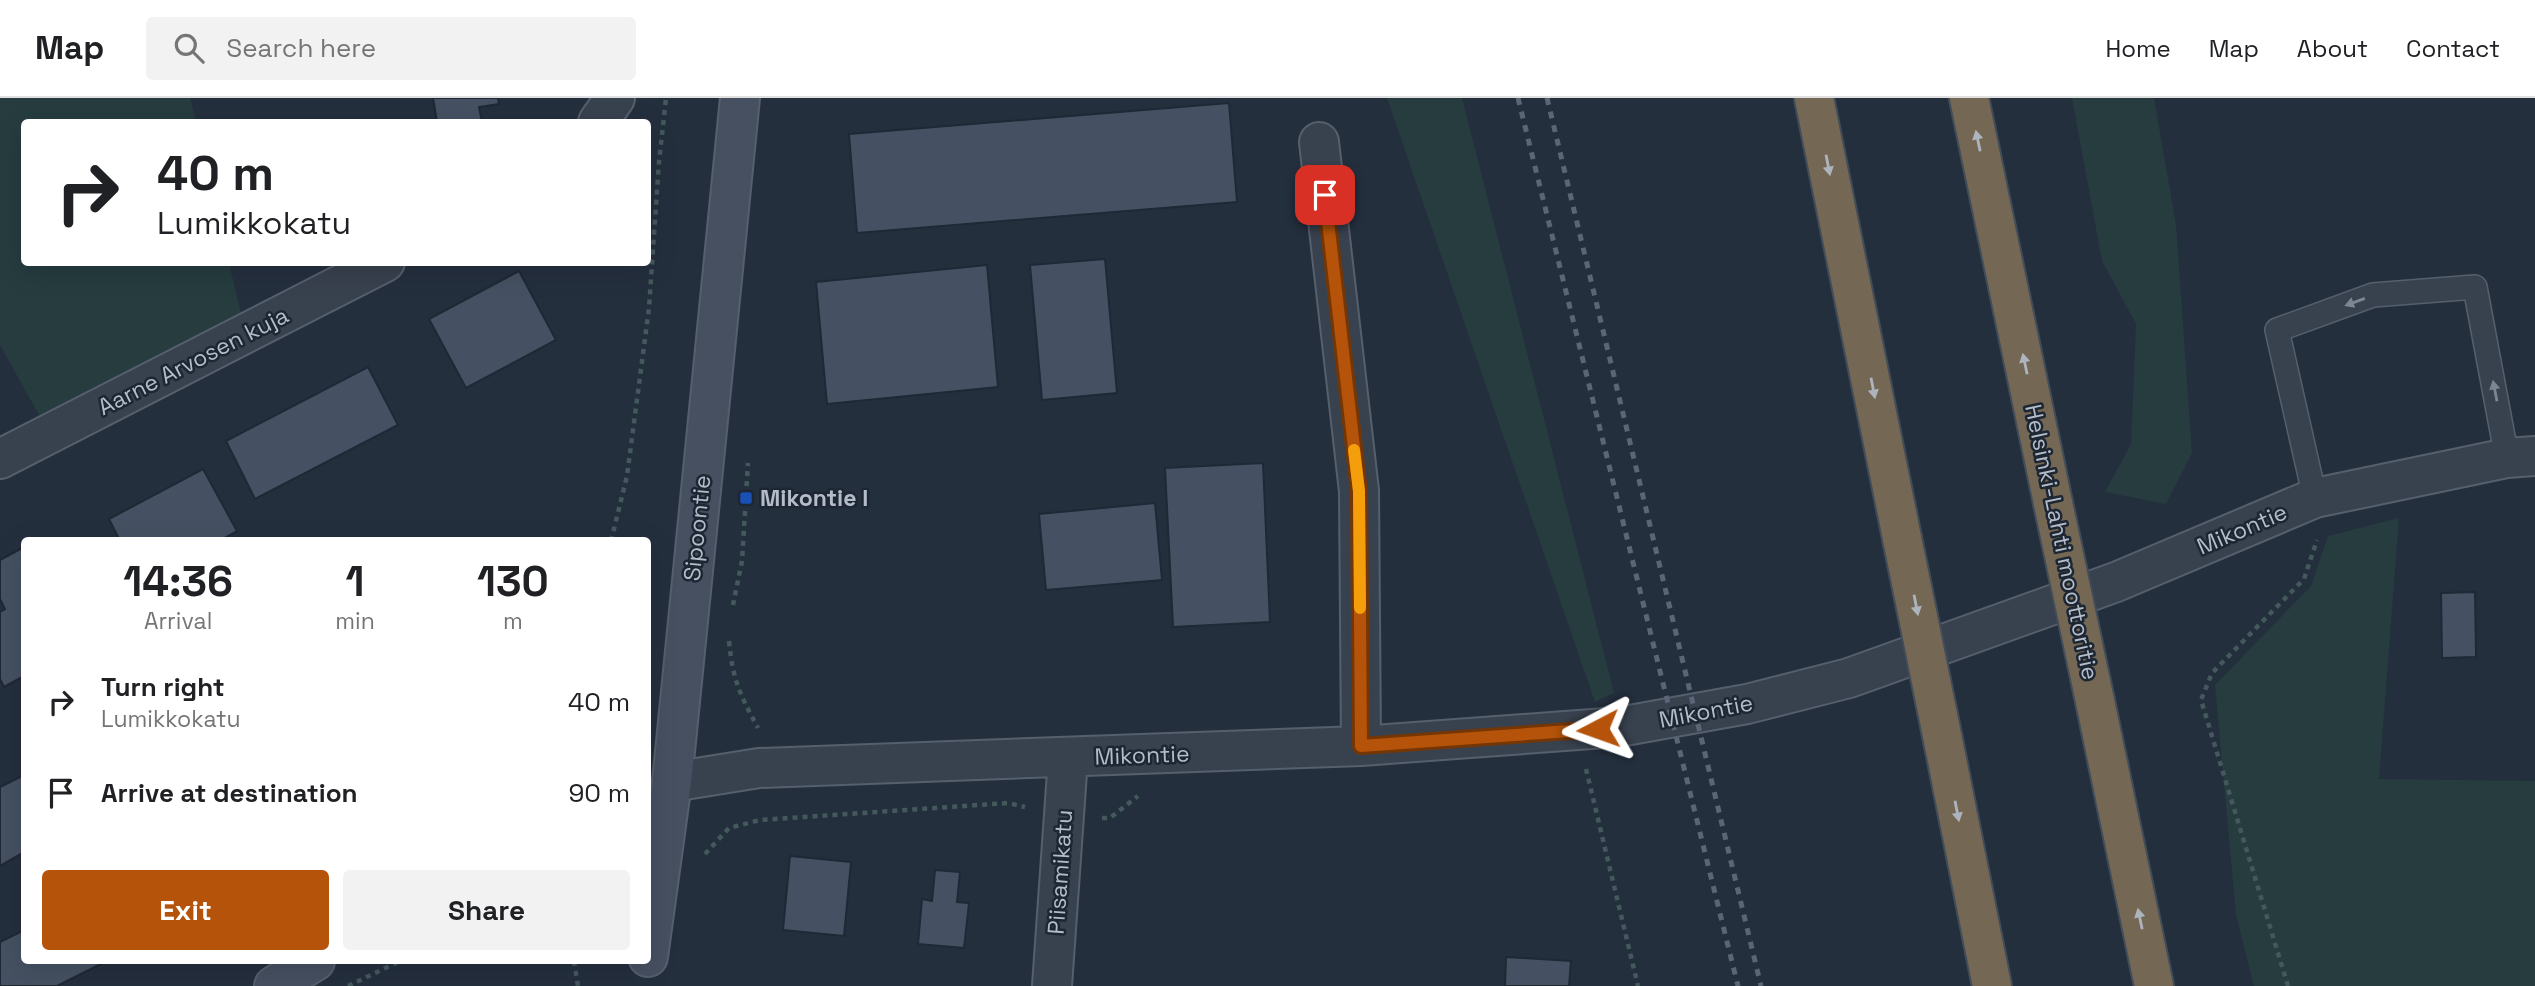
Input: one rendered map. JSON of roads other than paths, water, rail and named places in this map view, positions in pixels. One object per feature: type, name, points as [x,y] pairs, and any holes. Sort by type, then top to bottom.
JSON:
[{"type":"highway","points":[[1814,98],[1992,986]]},
{"type":"highway","name":"Helsinki-Lahti moottoritie","points":[[1969,98],[2154,986]]},
{"type":"street","points":[[600,119],[615,98]]},
{"type":"street","name":"Sipoontie","points":[[651,905],[660,785],[740,98]]},
{"type":"street","points":[[1319,142],[1359,491],[1361,746]]},
{"type":"street","name":"Aarne Arvosen kuja","points":[[0,459],[377,266]]},
{"type":"street","name":"Mikontie","points":[[660,785],[759,768],[1361,746],[1619,727],[1734,706],[1849,678],[2116,582],[2315,498],[2521,457]]},
{"type":"street","name":"Piisamikatu","points":[[1052,986],[1068,758]]},
{"type":"street","points":[[274,986],[310,964]]},
{"type":"street","name":"Sipoontie","points":[[643,986],[646,964]]},
{"type":"lane","points":[[2315,498],[2277,330],[2373,295],[2475,287],[2521,457]]},
{"type":"railway","points":[[1518,98],[1738,986]]},
{"type":"railway","points":[[1547,98],[1761,986]]},
{"type":"place","name":"Mikontie I","points":[[746,498]]}]
